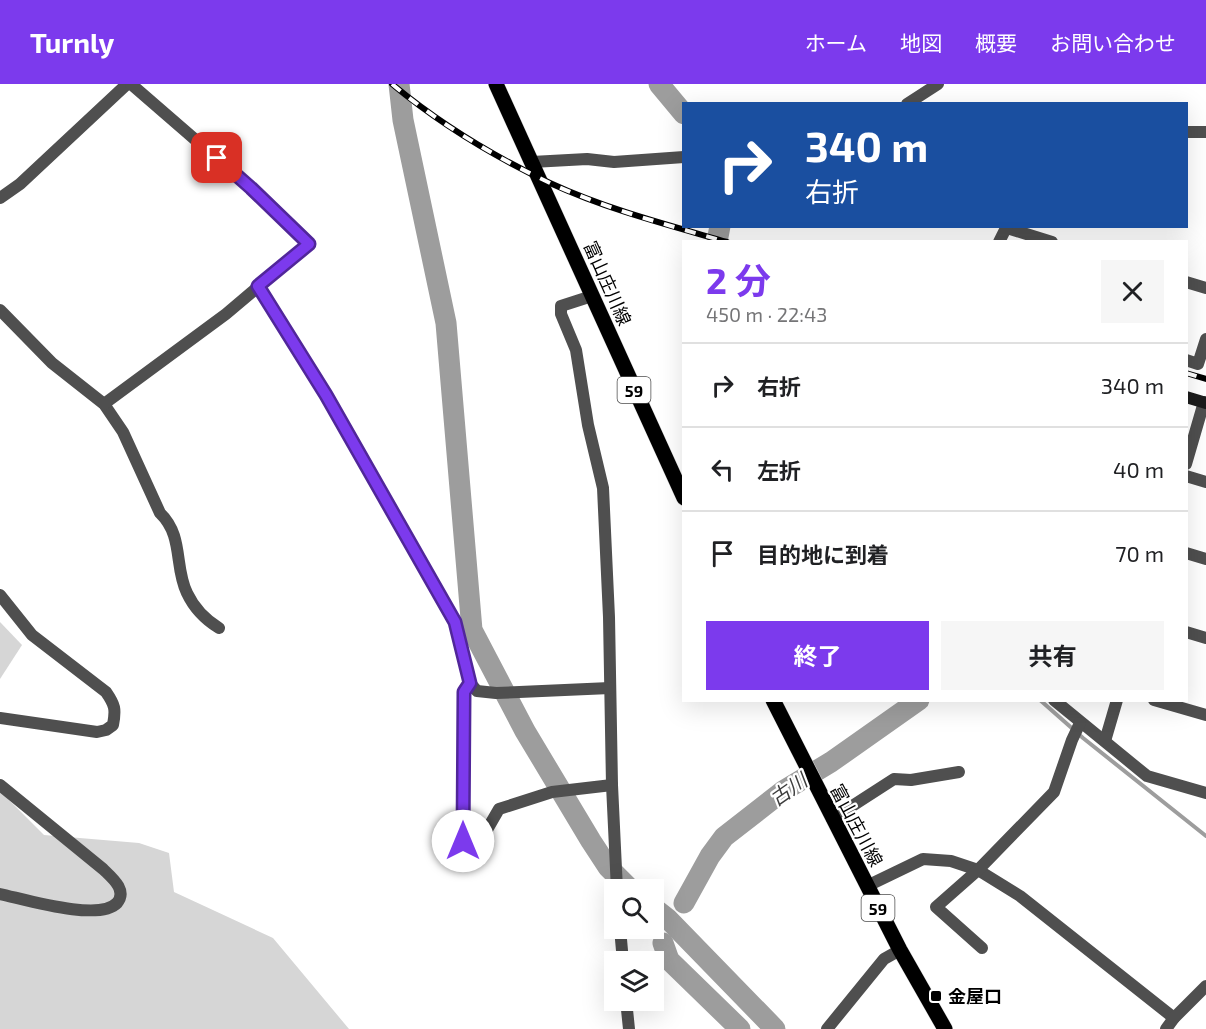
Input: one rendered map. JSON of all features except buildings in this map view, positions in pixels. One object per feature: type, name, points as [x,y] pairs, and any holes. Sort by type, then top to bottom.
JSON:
[{"type":"main road","name":"富山庄川線","points":[[496,84],[682,494]]},
{"type":"main road","name":"富山庄川線","points":[[774,702],[814,785],[900,950],[945,1029]]},
{"type":"street","points":[[0,198],[20,184],[129,84],[251,188],[309,244],[226,314],[104,404]]},
{"type":"street","points":[[910,102],[938,84]]},
{"type":"street","points":[[1188,132],[1206,132]]},
{"type":"street","points":[[532,162],[587,159],[614,162],[682,157]]},
{"type":"street","points":[[1010,228],[1046,240]]},
{"type":"street","points":[[1188,283],[1206,288]]},
{"type":"street","points":[[258,286],[326,395],[455,622],[470,683],[477,691],[496,693],[610,688]]},
{"type":"street","points":[[592,296],[561,306],[561,314],[576,351],[588,425],[603,488],[616,879]]},
{"type":"street","points":[[0,310],[52,363],[104,404],[123,432],[160,513],[168,520],[186,592],[206,619],[219,628]]},
{"type":"street","points":[[1197,363],[1206,339]]},
{"type":"street","points":[[1188,398],[1205,402],[1188,457]]},
{"type":"street","points":[[1188,477],[1206,482]]},
{"type":"street","points":[[1188,554],[1206,559]]},
{"type":"street","points":[[0,595],[32,635],[106,692],[114,705],[113,725],[97,732],[0,718]]},
{"type":"street","points":[[1188,633],[1206,638]]},
{"type":"street","points":[[470,683],[464,692],[463,862],[477,847],[499,809],[552,792],[612,785]]},
{"type":"street","points":[[1056,702],[1147,776],[1206,793]]},
{"type":"street","points":[[1104,741],[1117,702]]},
{"type":"street","points":[[1160,702],[1206,716]]},
{"type":"street","points":[[982,948],[936,907],[978,870],[1054,792],[1080,723]]},
{"type":"street","points":[[832,819],[894,779],[911,780],[959,772]]},
{"type":"street","points":[[0,785],[103,869],[117,883],[121,891],[120,900],[112,908],[86,911],[0,894]]},
{"type":"street","points":[[867,886],[923,859],[951,861],[978,870],[1020,896],[1174,1018]]},
{"type":"street","points":[[827,1029],[884,959],[900,950]]},
{"type":"street","points":[[1166,1029],[1206,986]]},
{"type":"street","points":[[627,1011],[628,1029]]},
{"type":"shaded area","points":[[0,622],[22,645],[0,679]]},
{"type":"shaded area","points":[[0,791],[44,835],[139,843],[169,853],[174,892],[273,938],[349,1029],[0,1029]]},
{"type":"waterway","points":[[399,84],[403,120],[446,323],[472,630],[525,731],[591,841],[608,867],[620,879]]},
{"type":"waterway","name":"古川","points":[[659,84],[682,112]]},
{"type":"waterway","name":"古川","points":[[717,240],[720,228]]},
{"type":"waterway","name":"古川","points":[[684,903],[710,856],[724,837],[783,791],[831,762],[916,702]]},
{"type":"waterway","points":[[1042,702],[1083,738],[1206,836]]},
{"type":"waterway","points":[[664,916],[775,1029]]},
{"type":"waterway","name":"古川","points":[[663,943],[669,960],[740,1029]]},
{"type":"railway","points":[[392,84],[429,113],[468,138],[550,183],[615,209],[720,240]]},
{"type":"railway","points":[[1188,374],[1206,379]]},
{"type":"place","name":"金屋口","points":[[936,996]]},
{"type":"route","points":[[217,158],[309,244],[258,286],[326,395],[455,622],[470,683],[464,692],[463,841]]}]
